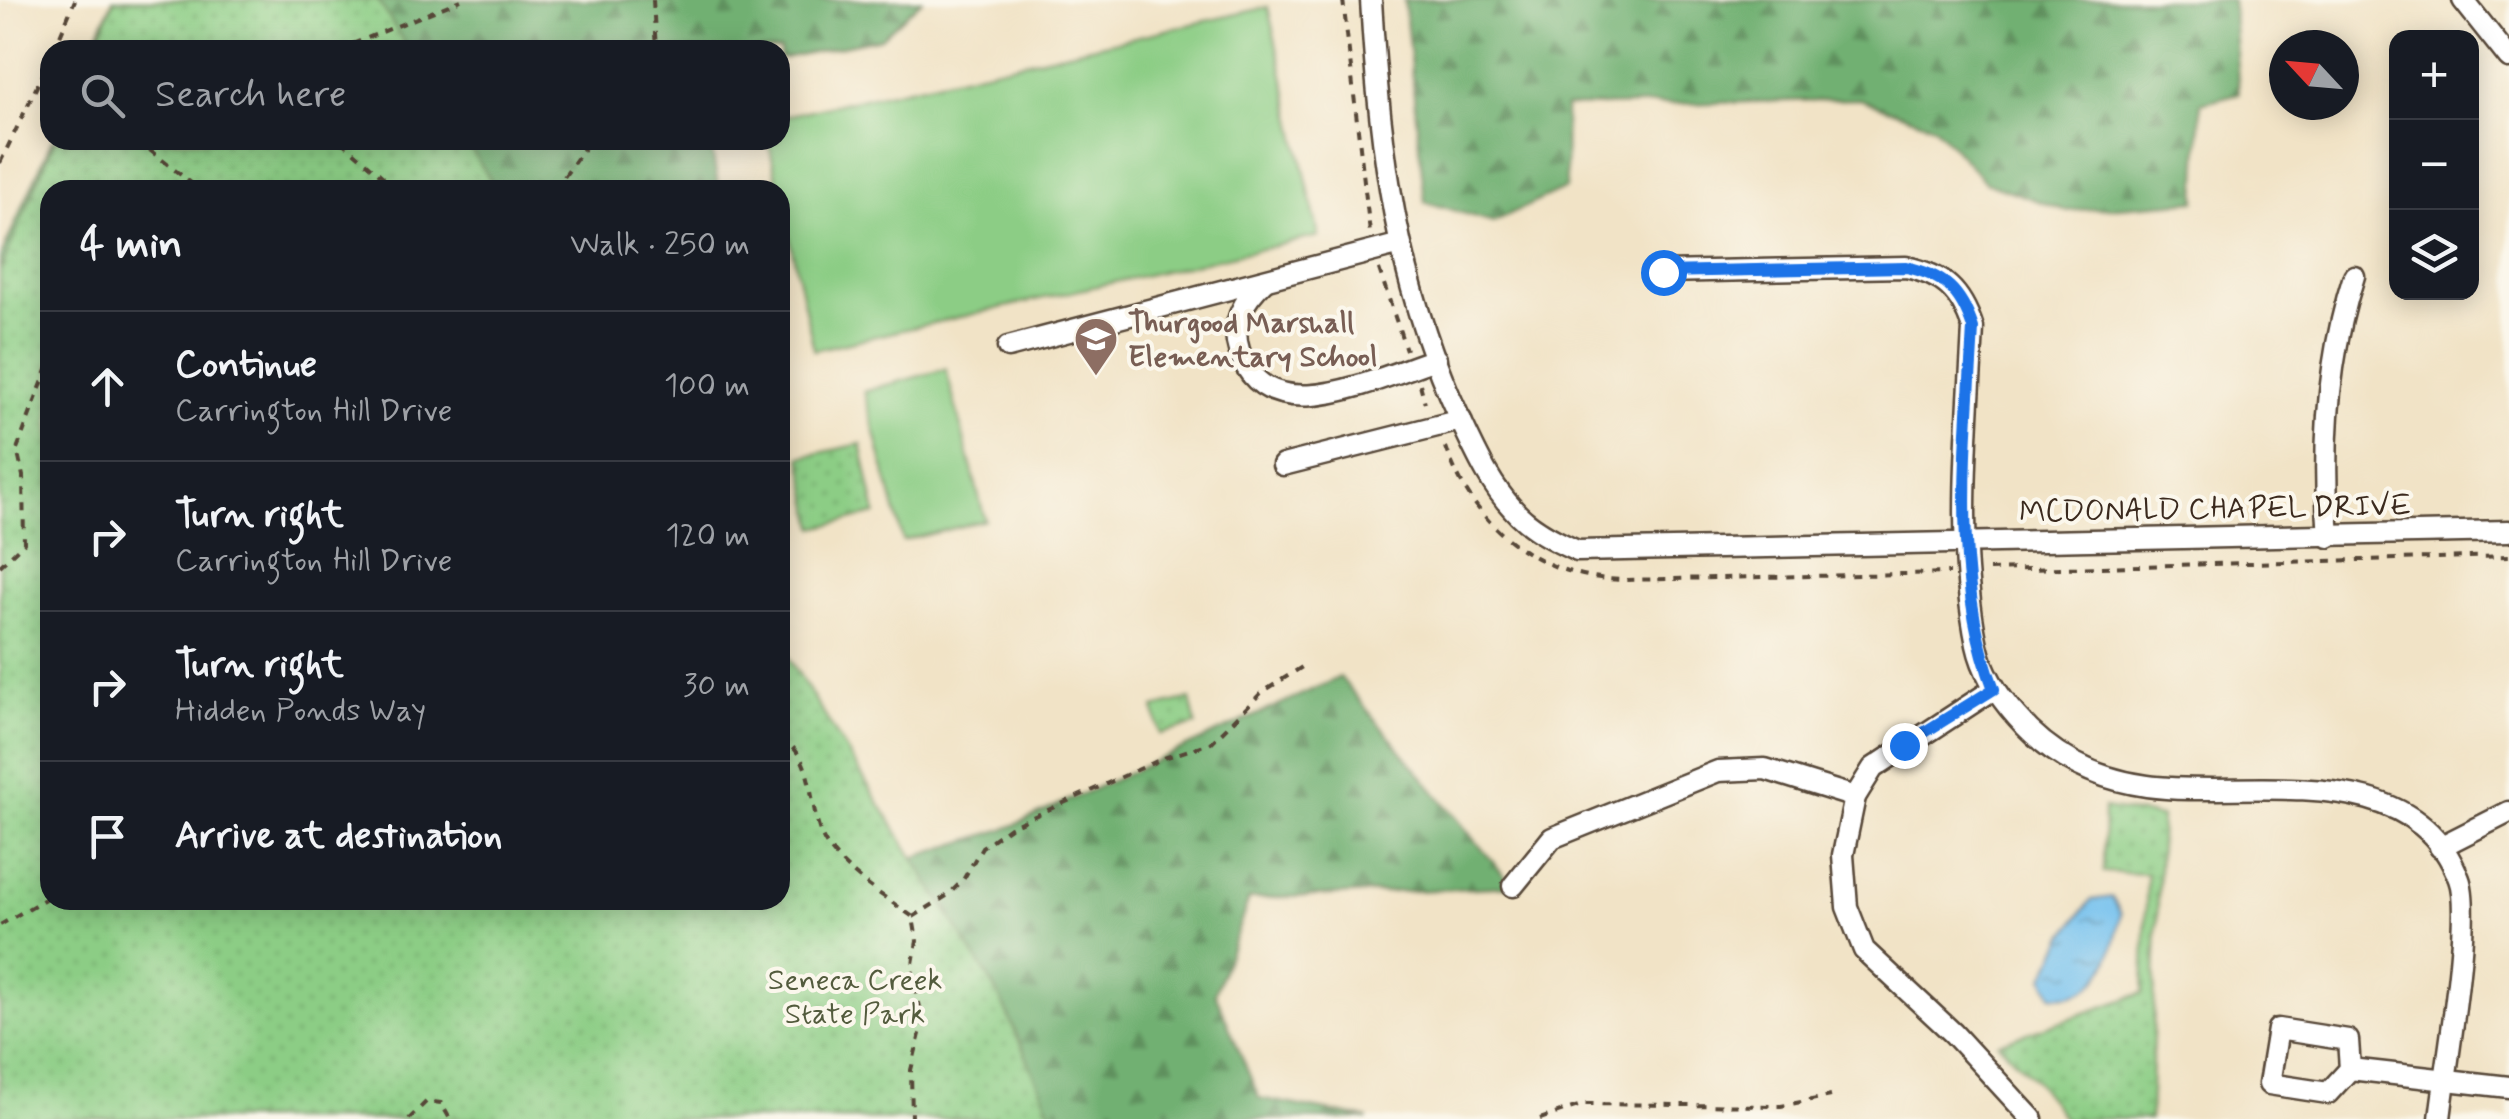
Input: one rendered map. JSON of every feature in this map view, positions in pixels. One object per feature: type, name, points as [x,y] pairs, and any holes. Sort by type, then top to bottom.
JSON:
[{"type":"street","name":"MCDONALD CHAPEL DRIVE","points":[[1370,0],[1378,116],[1397,245],[1436,359],[1486,474],[1515,512],[1576,551],[2509,531]]},
{"type":"street","points":[[2463,0],[2509,58]]},
{"type":"street","points":[[1008,346],[1397,245]]},
{"type":"street","points":[[1663,272],[1906,267],[1928,272],[1952,286],[1965,304],[1973,328],[1968,543],[1978,647],[1994,689],[2035,738],[2087,770],[2147,786],[2322,790],[2380,800],[2410,815],[2440,848],[2461,882],[2460,940],[2440,1119]]},
{"type":"street","points":[[2329,537],[2325,489],[2330,388],[2339,323],[2354,276]]},
{"type":"street","points":[[1265,280],[1240,311],[1236,343],[1244,366],[1259,384],[1275,394],[1314,396],[1436,359]]},
{"type":"street","points":[[1283,465],[1461,420]]},
{"type":"street","points":[[1994,689],[1873,768],[1855,798],[1842,855],[1847,908],[1864,950],[1953,1033],[2032,1119]]},
{"type":"street","points":[[1513,886],[1552,838],[1718,770],[1765,770],[1855,798]]},
{"type":"street","points":[[2440,848],[2509,812]]},
{"type":"street","points":[[2350,1068],[2509,1087]]},
{"type":"path","points":[[58,40],[75,0]]},
{"type":"path","points":[[363,40],[461,0]]},
{"type":"path","points":[[653,0],[655,40]]},
{"type":"path","points":[[1343,0],[1356,142],[1372,242]]},
{"type":"path","points":[[0,163],[40,81]]},
{"type":"path","points":[[150,150],[187,180]]},
{"type":"path","points":[[352,150],[386,180]]},
{"type":"path","points":[[562,180],[582,150]]},
{"type":"path","points":[[1378,265],[1408,355]]},
{"type":"path","points":[[1418,380],[1425,404]]},
{"type":"path","points":[[0,566],[24,543],[23,476],[17,449],[40,388]]},
{"type":"path","points":[[1985,570],[2509,556]]},
{"type":"path","points":[[913,917],[964,880],[982,847],[1010,826],[1164,758],[1211,743],[1246,706],[1302,667]]},
{"type":"path","points":[[790,742],[805,769],[826,846],[859,878],[913,917],[917,940],[912,970],[922,1022],[911,1070],[912,1119]]},
{"type":"path","points":[[0,925],[40,902]]},
{"type":"path","points":[[1540,1119],[1584,1104],[1781,1106],[1831,1096]]},
{"type":"path","points":[[410,1119],[427,1101],[440,1104],[450,1119]]},
{"type":"green space","points":[[113,0],[922,0],[881,38],[790,57],[790,40],[95,40]]},
{"type":"green space","points":[[114,0],[378,0],[403,40],[97,40]]},
{"type":"green space","points":[[1404,0],[2232,0],[2239,93],[2201,103],[2196,201],[2066,211],[1985,182],[1934,126],[1860,99],[1565,107],[1566,188],[1493,222],[1425,202]]},
{"type":"green space","points":[[1268,7],[1319,236],[814,350],[790,240],[790,180],[777,180],[770,150],[790,150],[790,115]]},
{"type":"green space","name":"Seneca Creek State Park","points":[[48,150],[712,150],[717,180],[40,180],[40,910],[790,910],[790,897],[1010,827],[1340,677],[1513,886],[1249,899],[1215,993],[1259,1098],[1369,1119],[0,1119],[0,258]]},
{"type":"green space","name":"Seneca Creek State Park","points":[[51,150],[471,150],[491,180],[40,180],[40,910],[790,910],[790,660],[998,993],[1054,1119],[0,1119],[0,271]]},
{"type":"green space","points":[[946,369],[985,520],[903,541],[864,391]]},
{"type":"green space","points":[[861,444],[876,514],[815,528],[801,457]]},
{"type":"green space","points":[[1190,699],[1196,725],[1160,734],[1154,708]]},
{"type":"green space","points":[[2104,808],[2161,817],[2150,1119],[2064,1119],[2037,1082],[1998,1043],[2143,993],[2147,874],[2103,872]]},
{"type":"water","points":[[2112,897],[2121,914],[2103,972],[2083,991],[2052,995],[2044,977],[2065,935],[2091,900]]},
{"type":"place","name":"Thurgood Marshall Elementary School","points":[[1096,377]]},
{"type":"route","points":[[1663,272],[1906,267],[1928,272],[1952,286],[1965,304],[1973,328],[1968,543],[1978,647],[1994,689],[1904,745]]}]
